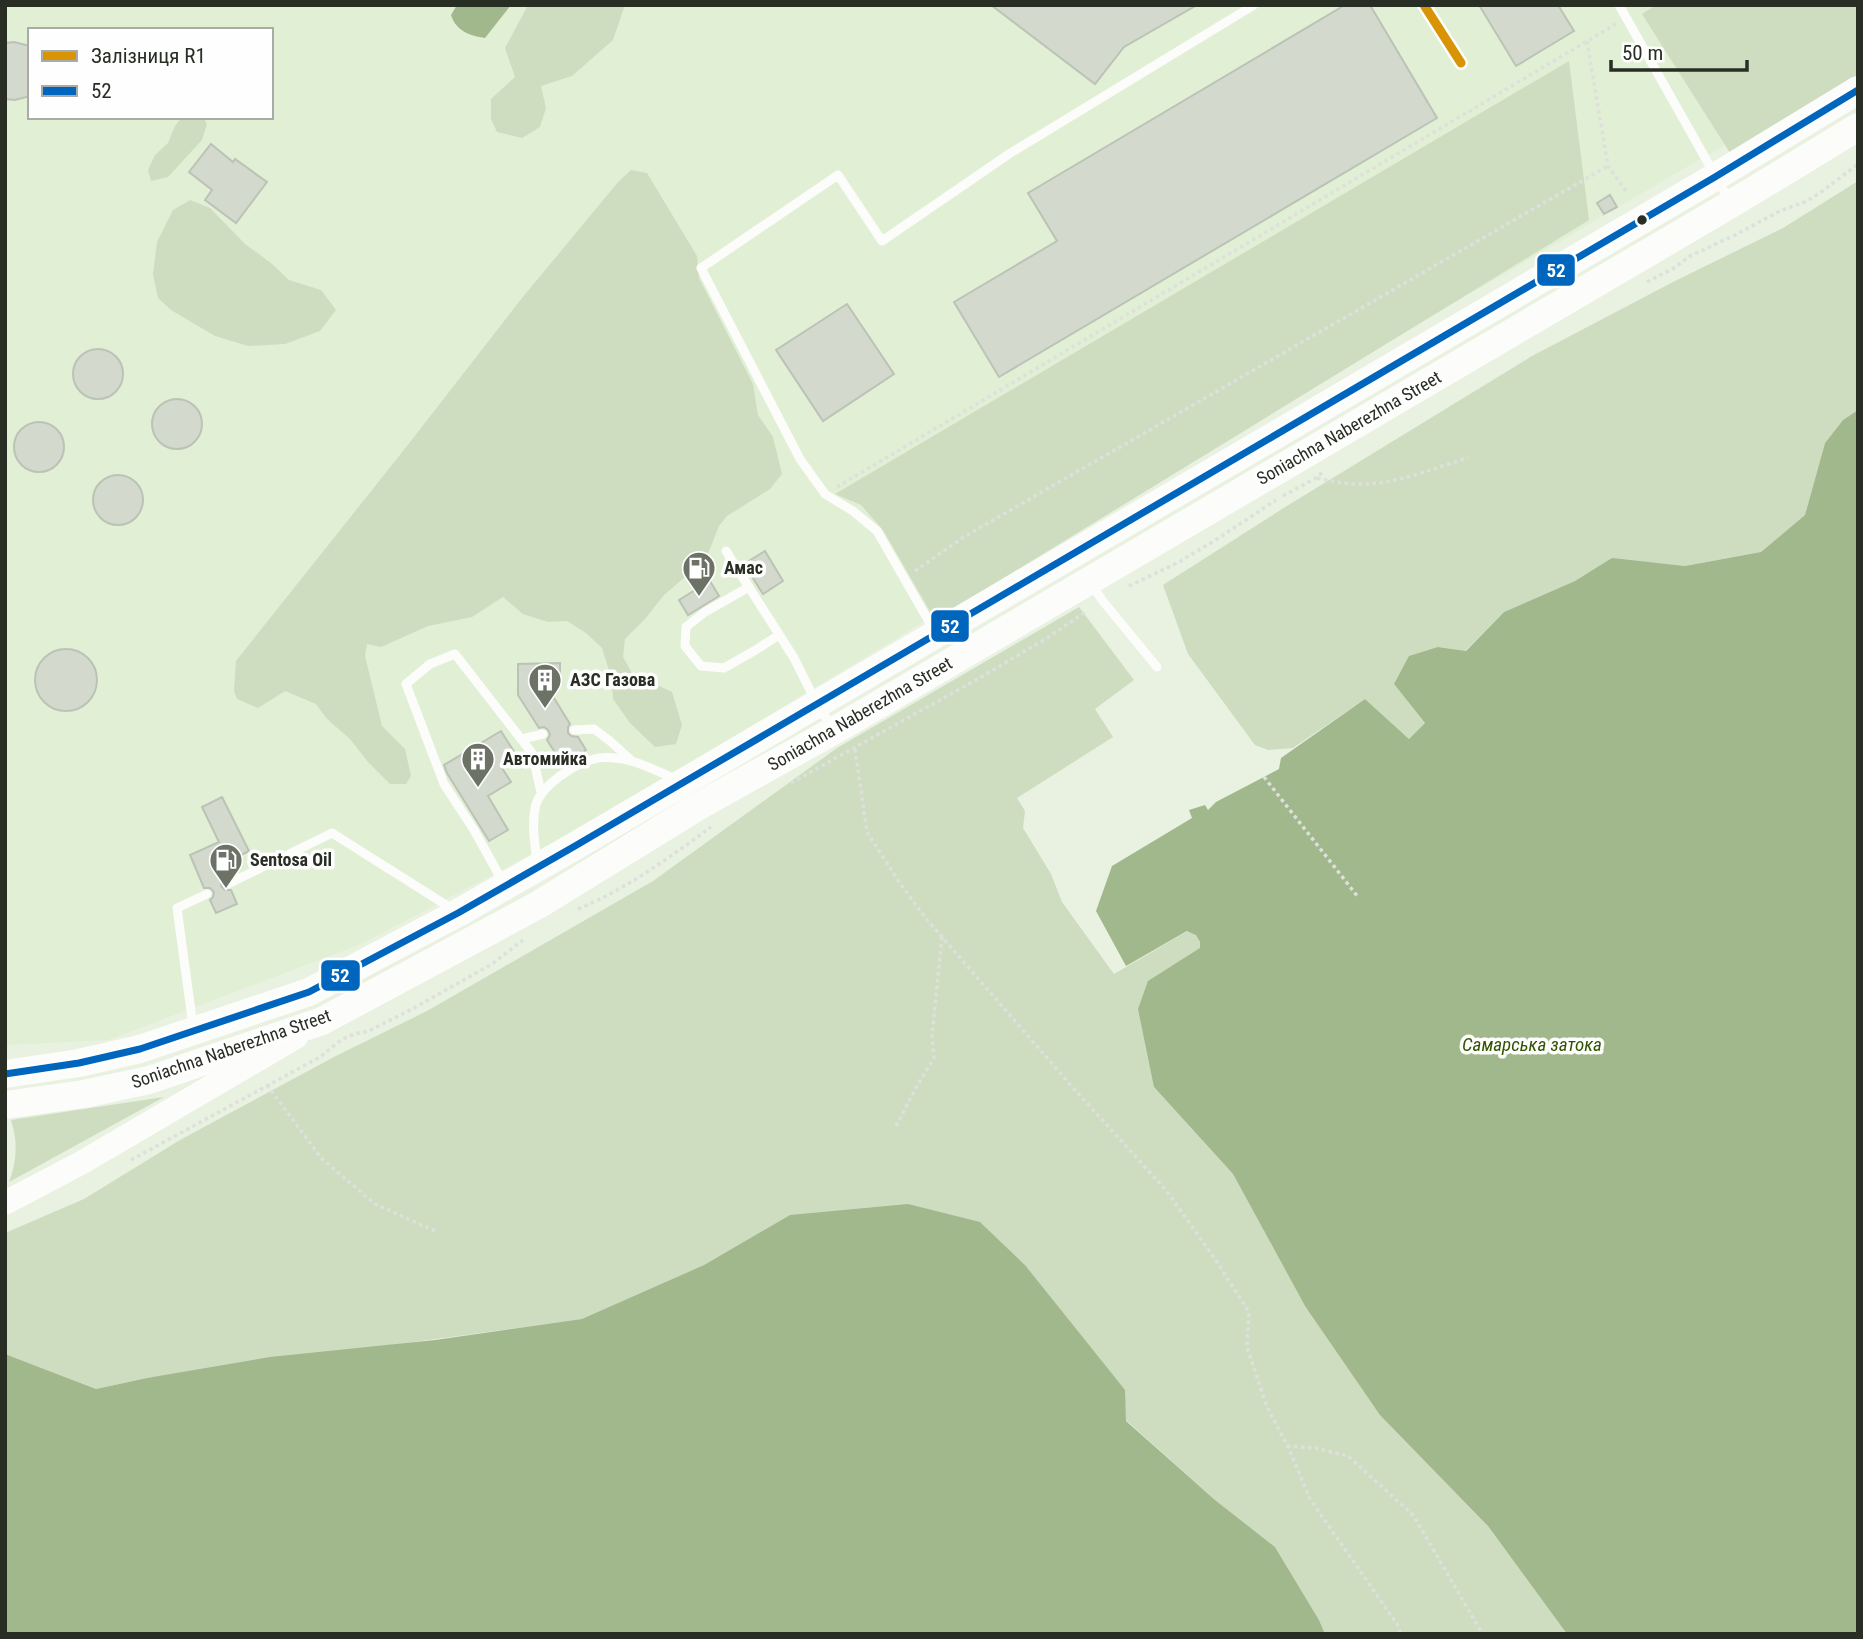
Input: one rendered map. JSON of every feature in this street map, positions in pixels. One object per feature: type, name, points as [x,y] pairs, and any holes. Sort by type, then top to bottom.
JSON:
[{"type":"main road","name":"Soniachna Naberezhna Street","points":[[690,795],[817,704],[1715,177],[1858,90]]},
{"type":"main road","name":"Soniachna Naberezhna Street","points":[[5,1105],[84,1094],[149,1080],[322,1021],[527,886],[690,795],[838,728],[1858,127]]},
{"type":"main road","name":"Soniachna Naberezhna Street","points":[[5,1074],[79,1063],[140,1049],[309,992],[458,912],[527,886]]},
{"type":"main road","points":[[5,1203],[81,1163],[322,1021]]},
{"type":"lane","points":[[936,634],[877,531],[853,511],[825,494],[800,459],[701,268],[838,175],[882,241],[1009,153],[1254,5]]},
{"type":"lane","points":[[1619,5],[1731,204]]},
{"type":"lane","points":[[726,551],[794,658],[817,704],[838,728]]},
{"type":"lane","points":[[1090,580],[1102,600],[1157,667]]},
{"type":"lane","points":[[749,587],[705,611],[686,627],[685,646],[701,666],[724,667],[779,635]]},
{"type":"lane","points":[[527,886],[474,830],[444,784],[406,684],[430,664],[455,654],[532,754],[541,792]]},
{"type":"lane","points":[[573,730],[594,729],[632,761],[690,795]]},
{"type":"lane","points":[[522,739],[543,734]]},
{"type":"lane","points":[[527,886],[533,823],[541,792],[571,769],[594,759],[632,761]]},
{"type":"lane","points":[[228,884],[332,833],[458,912]]},
{"type":"lane","points":[[194,1031],[177,908],[207,894]]},
{"type":"path","points":[[825,494],[1627,18]]},
{"type":"path","points":[[1587,41],[1608,166],[1628,194]]},
{"type":"path","points":[[904,579],[962,538],[1608,166]]},
{"type":"path","points":[[1278,470],[1339,483],[1368,484],[1396,480],[1468,458]]},
{"type":"path","points":[[838,728],[855,748],[867,832],[901,885],[942,937],[1165,1189],[1249,1312],[1247,1347],[1267,1407],[1310,1499],[1397,1624],[1401,1634]]},
{"type":"path","points":[[1264,777],[1358,897]]},
{"type":"path","points":[[896,1126],[934,1058],[932,1035],[942,937]]},
{"type":"path","points":[[248,1066],[268,1085],[322,1159],[375,1204],[435,1231]]},
{"type":"path","points":[[1287,1446],[1316,1448],[1348,1456],[1413,1516],[1484,1634]]},
{"type":"shaded area","points":[[5,5],[1858,5],[1858,67],[1334,373],[598,819],[361,944],[108,1040],[5,1045]]},
{"type":"shaded area","points":[[528,5],[625,5],[613,40],[572,76],[541,86],[546,108],[540,127],[522,138],[497,132],[491,119],[491,99],[515,77],[505,48]]},
{"type":"shaded area","points":[[1656,5],[1858,5],[1858,78],[1730,153],[1642,14]]},
{"type":"shaded area","points":[[1569,61],[1589,220],[935,620],[883,530],[861,505],[835,494]]},
{"type":"shaded area","points":[[180,119],[204,119],[207,124],[202,140],[168,177],[151,181],[148,170],[155,155],[168,143]]},
{"type":"shaded area","points":[[631,170],[647,173],[697,256],[699,278],[753,384],[758,415],[773,437],[782,474],[770,489],[727,516],[719,526],[706,559],[664,595],[625,639],[623,657],[632,673],[672,692],[682,725],[676,744],[655,747],[630,723],[613,699],[612,680],[602,648],[586,633],[567,621],[548,622],[523,614],[503,597],[472,617],[428,626],[381,647],[367,644],[365,656],[382,726],[405,749],[411,776],[406,784],[390,784],[350,739],[327,719],[316,704],[285,691],[258,708],[237,699],[234,691],[236,661],[522,298]]},
{"type":"shaded area","points":[[1858,181],[1858,410],[1843,420],[1825,443],[1805,515],[1761,552],[1685,566],[1612,559],[1575,581],[1504,612],[1465,651],[1438,647],[1394,684],[1425,723],[1409,739],[1365,699],[1293,748],[1268,750],[1255,745],[1188,654],[1163,585],[1532,356],[1783,228]]},
{"type":"shaded area","points":[[190,200],[210,208],[245,244],[289,280],[321,290],[336,310],[320,331],[285,344],[248,346],[215,336],[171,310],[158,298],[153,274],[157,242],[173,210]]},
{"type":"shaded area","points":[[1079,607],[1134,680],[1095,709],[1113,737],[1017,798],[1025,811],[1023,828],[1051,874],[1062,902],[1114,974],[1188,931],[1196,934],[1200,948],[1154,1087],[1233,1174],[1305,1306],[1488,1526],[1567,1634],[1325,1634],[1275,1547],[1215,1500],[1126,1420],[1124,1390],[1025,1265],[980,1222],[790,1215],[704,1265],[583,1319],[147,1378],[96,1389],[5,1354],[5,1233],[84,1199],[180,1140],[334,1057],[427,1011],[653,881],[837,748]]},
{"type":"shaded area","points":[[164,1097],[9,1182],[16,1151],[11,1120]]},
{"type":"water","points":[[457,5],[511,5],[485,38],[469,34],[456,25],[451,15]]},
{"type":"water","name":"Самарська затока","points":[[1858,410],[1858,1634],[1567,1634],[1488,1526],[1380,1415],[1305,1306],[1233,1174],[1154,1087],[1138,1009],[1148,981],[1200,948],[1196,935],[1187,931],[1126,966],[1096,911],[1112,866],[1192,818],[1189,810],[1205,805],[1208,810],[1216,802],[1279,769],[1281,758],[1365,699],[1409,739],[1425,723],[1394,684],[1409,656],[1438,647],[1466,651],[1504,612],[1575,581],[1612,558],[1685,566],[1761,552],[1805,515],[1825,443],[1843,420]]},
{"type":"water","points":[[908,1204],[980,1222],[1025,1265],[1125,1390],[1126,1421],[1215,1500],[1275,1547],[1325,1634],[5,1634],[5,1354],[96,1389],[270,1357],[435,1340],[582,1319],[704,1265],[790,1215]]},
{"type":"building","points":[[991,5],[1197,5],[1124,47],[1095,84]]},
{"type":"building","points":[[1345,5],[1370,5],[1437,118],[999,377],[954,302],[1057,241],[1028,193]]},
{"type":"building","points":[[1479,5],[1558,5],[1574,31],[1516,66]]},
{"type":"building","points":[[5,43],[28,46],[28,97],[5,99]]},
{"type":"building","points":[[211,144],[233,162],[235,159],[267,182],[236,223],[205,200],[212,190],[189,172]]},
{"type":"building","points":[[1610,195],[1617,207],[1604,214],[1597,203]]},
{"type":"building","points":[[847,304],[894,374],[823,421],[776,350]]},
{"type":"building","points":[[98,349],[116,356],[123,374],[116,392],[98,399],[80,392],[73,374],[80,356]]},
{"type":"building","points":[[177,399],[195,406],[202,424],[195,442],[177,449],[159,442],[152,424],[159,406]]},
{"type":"building","points":[[39,422],[57,429],[64,447],[57,465],[39,472],[21,465],[14,447],[21,429]]},
{"type":"building","points":[[118,475],[136,482],[143,500],[136,518],[118,525],[100,518],[93,500],[100,482]]},
{"type":"building","points":[[765,551],[783,581],[763,594],[744,564]]},
{"type":"building","name":"Амас","points":[[710,581],[719,596],[688,615],[679,600]]},
{"type":"building","points":[[60,649],[72,649],[88,658],[95,668],[95,692],[88,702],[72,711],[60,711],[49,706],[40,697],[35,686],[35,674],[40,663],[49,654]]},
{"type":"building","name":"АЗС Газова","points":[[560,663],[560,685],[546,685],[570,724],[568,733],[578,737],[586,750],[563,765],[547,740],[550,735],[548,730],[539,728],[518,695],[518,664]]},
{"type":"building","name":"Автомийка","points":[[501,731],[518,758],[502,768],[511,782],[488,796],[508,830],[489,841],[444,765]]},
{"type":"building","points":[[222,797],[249,851],[219,866],[225,878],[221,886],[225,890],[231,890],[237,904],[216,913],[210,900],[214,892],[210,888],[204,888],[190,855],[219,842],[202,807]]},
{"type":"rail line","name":"R1","points":[[1424,5],[1461,63]]},
{"type":"transit line","name":"52","points":[[5,1074],[79,1063],[140,1049],[309,992],[458,913],[1715,177],[1858,90]]},
{"type":"place","name":"Амас","points":[[699,598]]},
{"type":"place","name":"АЗС Газова","points":[[545,710]]},
{"type":"place","name":"Автомийка","points":[[478,789]]},
{"type":"place","name":"Sentosa Oil","points":[[226,890]]}]
